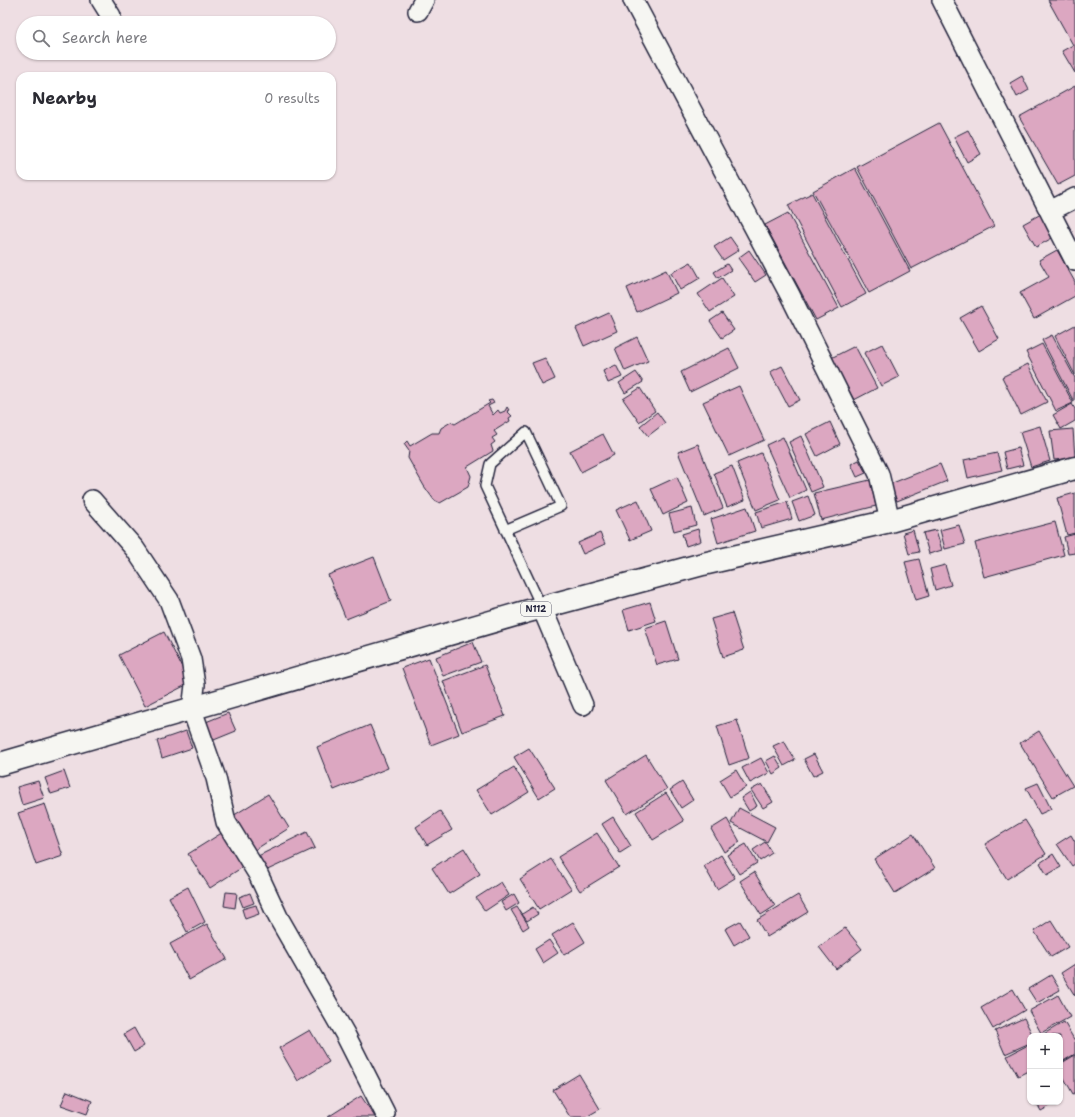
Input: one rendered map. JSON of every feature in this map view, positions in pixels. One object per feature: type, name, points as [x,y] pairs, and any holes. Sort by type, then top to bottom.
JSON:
[{"type":"highway","name":"N112","points":[[0,764],[192,710],[542,608],[703,564],[890,521],[1075,468]]},
{"type":"street","points":[[101,0],[111,16]]},
{"type":"street","points":[[633,0],[790,294],[876,467],[890,521]]},
{"type":"street","points":[[942,0],[1075,261]]},
{"type":"street","points":[[1050,211],[1075,198]]},
{"type":"street","points":[[92,500],[135,549],[169,600],[191,659],[195,684],[192,710],[216,778],[226,822],[258,874],[278,917],[345,1034],[385,1113]]},
{"type":"street","points":[[542,608],[583,705]]},
{"type":"lane","points":[[505,530],[561,506],[526,432],[490,464],[485,486],[505,530],[542,608]]},
{"type":"building","points":[[1048,0],[1075,0],[1075,73],[1062,51],[1073,45]]},
{"type":"building","points":[[1022,76],[1029,90],[1017,97],[1010,83]]},
{"type":"building","points":[[1075,86],[1075,176],[1058,185],[1019,117]]},
{"type":"building","points":[[939,123],[994,226],[911,269],[857,167]]},
{"type":"building","points":[[968,130],[981,154],[967,162],[954,137]]},
{"type":"building","points":[[855,168],[910,271],[869,293],[813,191]]},
{"type":"building","points":[[812,193],[866,294],[842,307],[788,205]]},
{"type":"building","points":[[788,213],[839,308],[816,320],[765,225]]},
{"type":"building","points":[[1041,214],[1054,237],[1036,247],[1023,224]]},
{"type":"building","points":[[730,237],[739,250],[723,260],[714,247]]},
{"type":"building","points":[[749,250],[766,275],[755,282],[738,258]]},
{"type":"building","points":[[1057,250],[1075,282],[1075,296],[1034,319],[1020,293],[1049,277],[1039,260]]},
{"type":"building","points":[[691,262],[700,278],[680,290],[671,273]]},
{"type":"building","points":[[727,264],[731,270],[718,278],[714,272]]},
{"type":"building","points":[[666,270],[677,293],[637,312],[627,288]]},
{"type":"building","points":[[722,278],[734,297],[710,312],[698,294]]},
{"type":"building","points":[[981,306],[999,339],[979,351],[960,318]]},
{"type":"building","points":[[609,313],[617,331],[584,346],[576,328]]},
{"type":"building","points":[[722,313],[734,330],[722,338],[710,321]]},
{"type":"building","points":[[1075,325],[1075,375],[1055,336]]},
{"type":"building","points":[[1052,335],[1075,378],[1074,402],[1042,340]]},
{"type":"building","points":[[637,337],[648,361],[625,371],[615,348]]},
{"type":"building","points":[[882,344],[899,377],[881,386],[864,353]]},
{"type":"building","points":[[1042,344],[1073,403],[1056,411],[1026,352]]},
{"type":"building","points":[[855,346],[877,388],[854,400],[831,358]]},
{"type":"building","points":[[729,348],[739,368],[690,392],[681,372]]},
{"type":"building","points":[[545,358],[555,379],[542,385],[532,363]]},
{"type":"building","points":[[1028,364],[1047,402],[1021,415],[1002,377]]},
{"type":"building","points":[[616,365],[622,377],[608,383],[603,371]]},
{"type":"building","points":[[782,366],[800,400],[788,406],[770,372]]},
{"type":"building","points":[[636,372],[643,382],[625,393],[619,383]]},
{"type":"building","points":[[739,386],[764,440],[729,456],[703,402]]},
{"type":"building","points":[[640,388],[655,411],[639,422],[623,399]]},
{"type":"building","points":[[492,400],[494,403],[488,406],[493,415],[498,410],[500,413],[505,411],[507,407],[509,410],[507,411],[512,416],[509,418],[510,421],[494,431],[497,435],[492,438],[495,442],[491,445],[493,451],[467,467],[471,476],[468,487],[440,503],[434,500],[408,458],[409,451],[404,444],[407,441],[410,446],[432,433],[439,433],[441,428],[451,422],[455,424],[490,403],[488,401]]},
{"type":"building","points":[[1072,404],[1075,409],[1075,421],[1061,429],[1053,415]]},
{"type":"building","points":[[657,412],[665,423],[648,436],[640,426]]},
{"type":"building","points":[[830,422],[840,444],[817,456],[806,434]]},
{"type":"building","points":[[1040,426],[1050,461],[1031,467],[1020,432]]},
{"type":"building","points":[[1073,429],[1075,458],[1054,460],[1050,431]]},
{"type":"building","points":[[603,434],[614,455],[581,472],[570,451]]},
{"type":"building","points":[[801,436],[823,487],[811,492],[789,442]]},
{"type":"building","points":[[783,437],[806,490],[790,498],[766,445]]},
{"type":"building","points":[[698,444],[723,508],[704,516],[678,452]]},
{"type":"building","points":[[1018,448],[1023,465],[1007,469],[1003,452]]},
{"type":"building","points":[[761,453],[780,500],[756,510],[737,463]]},
{"type":"building","points":[[997,453],[1002,470],[968,478],[964,460]]},
{"type":"building","points":[[859,460],[866,473],[857,477],[851,464]]},
{"type":"building","points":[[940,464],[947,481],[897,501],[890,484]]},
{"type":"building","points":[[732,466],[745,500],[727,507],[714,473]]},
{"type":"building","points":[[677,477],[688,503],[663,515],[651,489]]},
{"type":"building","points":[[870,480],[876,506],[821,520],[814,493]]},
{"type":"building","points":[[1075,493],[1075,533],[1067,535],[1057,498]]},
{"type":"building","points":[[808,496],[815,515],[799,521],[792,502]]},
{"type":"building","points":[[638,500],[651,531],[630,540],[616,510]]},
{"type":"building","points":[[787,502],[792,519],[761,528],[756,512]]},
{"type":"building","points":[[747,507],[755,531],[718,543],[711,519]]},
{"type":"building","points":[[692,508],[696,525],[674,531],[669,514]]},
{"type":"building","points":[[1055,522],[1064,555],[984,577],[975,543]]},
{"type":"building","points":[[959,525],[965,544],[945,549],[940,530]]},
{"type":"building","points":[[698,529],[701,541],[686,546],[682,534]]},
{"type":"building","points":[[913,530],[919,552],[909,554],[903,533]]},
{"type":"building","points":[[936,530],[942,550],[929,554],[923,533]]},
{"type":"building","points":[[600,533],[605,544],[583,554],[578,543]]},
{"type":"building","points":[[1075,534],[1075,553],[1068,554],[1064,537]]},
{"type":"building","points":[[374,557],[391,601],[346,619],[328,575]]},
{"type":"building","points":[[919,559],[929,596],[916,600],[905,562]]},
{"type":"building","points":[[945,565],[951,585],[935,590],[930,569]]},
{"type":"building","points":[[650,602],[656,621],[629,630],[623,610]]},
{"type":"building","points":[[732,613],[744,650],[723,657],[711,619]]},
{"type":"building","points":[[666,621],[678,659],[657,665],[645,628]]},
{"type":"building","points":[[164,632],[190,683],[145,706],[119,655]]},
{"type":"building","points":[[473,642],[481,662],[443,676],[436,657]]},
{"type":"building","points":[[429,658],[459,734],[431,745],[402,668]]},
{"type":"building","points":[[485,665],[505,716],[462,732],[443,681]]},
{"type":"building","points":[[228,713],[236,731],[209,742],[201,724]]},
{"type":"building","points":[[737,720],[749,758],[729,765],[717,726]]},
{"type":"building","points":[[370,725],[388,768],[334,790],[317,747]]},
{"type":"building","points":[[186,731],[192,748],[162,758],[157,741]]},
{"type":"building","points":[[1039,731],[1073,786],[1053,797],[1020,743]]},
{"type":"building","points":[[784,741],[795,760],[784,766],[773,746]]},
{"type":"building","points":[[529,748],[555,788],[539,798],[514,757]]},
{"type":"building","points":[[814,754],[823,771],[813,776],[804,759]]},
{"type":"building","points":[[646,755],[667,789],[627,814],[606,780]]},
{"type":"building","points":[[775,756],[782,768],[773,774],[766,761]]},
{"type":"building","points":[[761,758],[769,773],[750,783],[742,768]]},
{"type":"building","points":[[514,767],[529,792],[492,815],[476,790]]},
{"type":"building","points":[[736,770],[746,787],[730,797],[720,780]]},
{"type":"building","points":[[64,771],[70,788],[51,794],[45,778]]},
{"type":"building","points":[[38,781],[44,798],[22,805],[17,787]]},
{"type":"building","points":[[682,782],[693,800],[681,808],[670,790]]},
{"type":"building","points":[[1038,783],[1051,809],[1040,814],[1026,788]]},
{"type":"building","points":[[762,784],[773,802],[763,808],[751,790]]},
{"type":"building","points":[[750,792],[757,806],[749,811],[741,798]]},
{"type":"building","points":[[666,793],[684,821],[653,840],[636,812]]},
{"type":"building","points":[[268,794],[289,828],[250,853],[228,819]]},
{"type":"building","points":[[45,804],[63,856],[36,865],[18,813]]},
{"type":"building","points":[[739,808],[775,827],[767,842],[731,823]]},
{"type":"building","points":[[440,811],[452,830],[427,845],[416,827]]},
{"type":"building","points":[[613,817],[631,846],[620,853],[602,824]]},
{"type":"building","points":[[727,819],[740,842],[724,852],[711,829]]},
{"type":"building","points":[[1025,820],[1046,854],[1007,879],[985,844]]},
{"type":"building","points":[[228,829],[249,863],[210,888],[188,854]]},
{"type":"building","points":[[307,832],[315,848],[261,873],[254,858]]},
{"type":"building","points":[[597,833],[619,867],[580,891],[558,857]]},
{"type":"building","points":[[913,834],[935,868],[895,893],[874,859]]},
{"type":"building","points":[[1071,835],[1075,842],[1075,864],[1072,866],[1057,844]]},
{"type":"building","points":[[765,842],[772,853],[760,861],[753,850]]},
{"type":"building","points":[[746,844],[757,863],[739,874],[727,855]]},
{"type":"building","points":[[464,848],[480,874],[449,894],[432,868]]},
{"type":"building","points":[[1053,854],[1061,867],[1047,875],[1040,863]]},
{"type":"building","points":[[721,855],[735,878],[717,889],[704,866]]},
{"type":"building","points":[[551,859],[571,889],[539,909],[520,879]]},
{"type":"building","points":[[754,872],[775,906],[761,915],[740,881]]},
{"type":"building","points":[[501,882],[509,895],[485,911],[476,898]]},
{"type":"building","points":[[188,887],[205,922],[187,932],[169,897]]},
{"type":"building","points":[[226,892],[237,893],[235,908],[224,906]]},
{"type":"building","points":[[250,893],[254,903],[243,907],[239,897]]},
{"type":"building","points":[[514,894],[519,903],[506,911],[501,902]]},
{"type":"building","points":[[798,895],[808,912],[767,937],[757,920]]},
{"type":"building","points":[[256,905],[259,914],[245,919],[242,909]]},
{"type":"building","points":[[517,907],[529,926],[523,930],[511,910]]},
{"type":"building","points":[[533,907],[538,914],[527,921],[522,914]]},
{"type":"building","points":[[1051,920],[1068,947],[1051,957],[1034,931]]},
{"type":"building","points":[[740,921],[749,936],[734,945],[725,929]]},
{"type":"building","points":[[573,922],[585,942],[564,955],[552,935]]},
{"type":"building","points":[[207,924],[227,959],[189,980],[170,944]]},
{"type":"building","points":[[845,928],[862,949],[836,969],[819,947]]},
{"type":"building","points":[[549,940],[558,953],[543,963],[535,949]]},
{"type":"building","points":[[1075,964],[1075,996],[1061,973]]},
{"type":"building","points":[[1051,975],[1060,990],[1037,1003],[1028,989]]},
{"type":"building","points":[[1013,989],[1025,1010],[993,1029],[981,1008]]},
{"type":"building","points":[[1058,995],[1070,1017],[1041,1033],[1029,1011]]},
{"type":"building","points":[[1024,1018],[1032,1033],[1027,1033],[1027,1044],[1005,1054],[995,1031]]},
{"type":"building","points":[[1064,1022],[1075,1041],[1075,1054],[1063,1061],[1063,1033],[1045,1033]]},
{"type":"building","points":[[134,1028],[144,1046],[134,1052],[124,1034]]},
{"type":"building","points":[[310,1030],[329,1062],[298,1081],[279,1048]]},
{"type":"building","points":[[1027,1046],[1027,1072],[1018,1076],[1007,1056]]},
{"type":"building","points":[[1075,1055],[1075,1093],[1073,1094],[1063,1076],[1063,1062]]},
{"type":"building","points":[[579,1074],[600,1109],[586,1117],[570,1117],[553,1090]]},
{"type":"building","points":[[67,1091],[92,1101],[87,1114],[61,1105]]},
{"type":"building","points":[[361,1096],[375,1117],[328,1117]]},
{"type":"building","points":[[1038,1105],[1052,1105],[1041,1111]]}]
